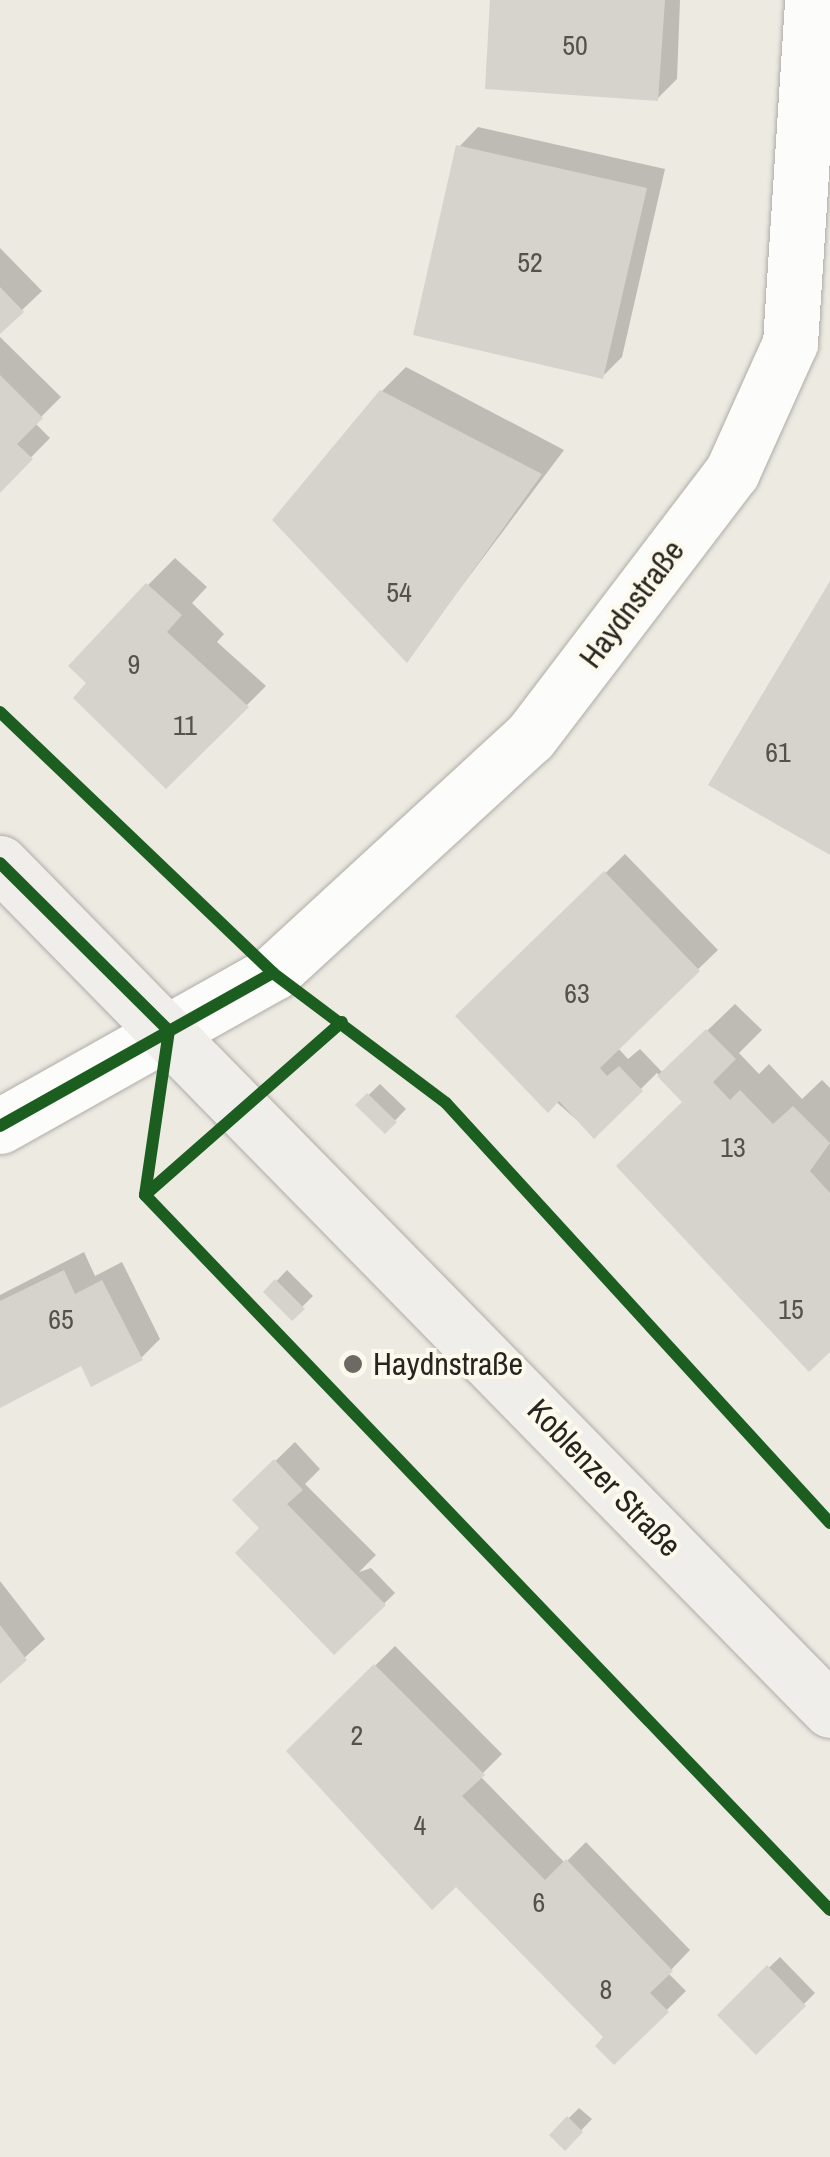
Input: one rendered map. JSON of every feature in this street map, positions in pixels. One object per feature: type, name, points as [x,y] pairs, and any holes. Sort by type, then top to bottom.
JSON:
[{"type":"main road","name":"Koblenzer Straße","points":[[0,863],[169,1031],[830,1710]]},
{"type":"street","name":"Haydnstraße","points":[[0,1126],[273,974],[530,738],[732,472],[790,343],[812,0]]},
{"type":"building","points":[[490,0],[665,0],[658,101],[485,89]]},
{"type":"building","points":[[456,145],[647,188],[603,379],[413,335]]},
{"type":"building","points":[[0,287],[24,312],[0,334]]},
{"type":"building","points":[[0,375],[43,418],[17,444],[33,459],[0,493]]},
{"type":"building","points":[[380,390],[542,474],[407,663],[272,520]]},
{"type":"building","points":[[830,581],[830,855],[708,785]]},
{"type":"building","points":[[146,583],[182,615],[167,632],[249,707],[166,789],[73,698],[86,683],[68,666]]},
{"type":"building","points":[[604,871],[700,971],[600,1068],[607,1076],[619,1066],[643,1091],[594,1139],[559,1101],[548,1113],[455,1016]]},
{"type":"building","points":[[706,1029],[736,1059],[713,1082],[730,1100],[740,1090],[773,1124],[793,1106],[830,1143],[810,1171],[830,1193],[830,1352],[809,1372],[616,1166],[682,1102],[657,1076]]},
{"type":"building","points":[[367,1093],[397,1122],[385,1134],[355,1105]]},
{"type":"building","points":[[64,1270],[75,1294],[102,1280],[143,1360],[91,1387],[81,1366],[0,1408],[0,1301]]},
{"type":"building","points":[[275,1279],[305,1309],[292,1321],[263,1292]]},
{"type":"building","points":[[274,1459],[303,1490],[287,1504],[386,1605],[334,1655],[235,1553],[259,1528],[232,1500]]},
{"type":"building","points":[[0,1625],[27,1660],[0,1684]]},
{"type":"building","points":[[374,1664],[485,1775],[462,1796],[545,1880],[566,1859],[673,1971],[650,1993],[669,2012],[614,2065],[595,2046],[603,2037],[456,1887],[432,1910],[286,1751]]},
{"type":"building","points":[[767,1965],[806,2006],[756,2055],[717,2015]]},
{"type":"building","points":[[567,2116],[583,2132],[565,2151],[549,2135]]},
{"type":"cycle path","points":[[0,712],[273,973],[446,1103],[830,1523]]},
{"type":"cycle path","points":[[0,863],[169,1031]]},
{"type":"cycle path","points":[[0,1126],[273,973]]},
{"type":"cycle path","points":[[145,1195],[342,1022]]},
{"type":"cycle path","points":[[145,1195],[169,1031]]},
{"type":"cycle path","points":[[145,1195],[830,1910]]},
{"type":"place","name":"Haydnstraße","points":[[353,1364]]}]
